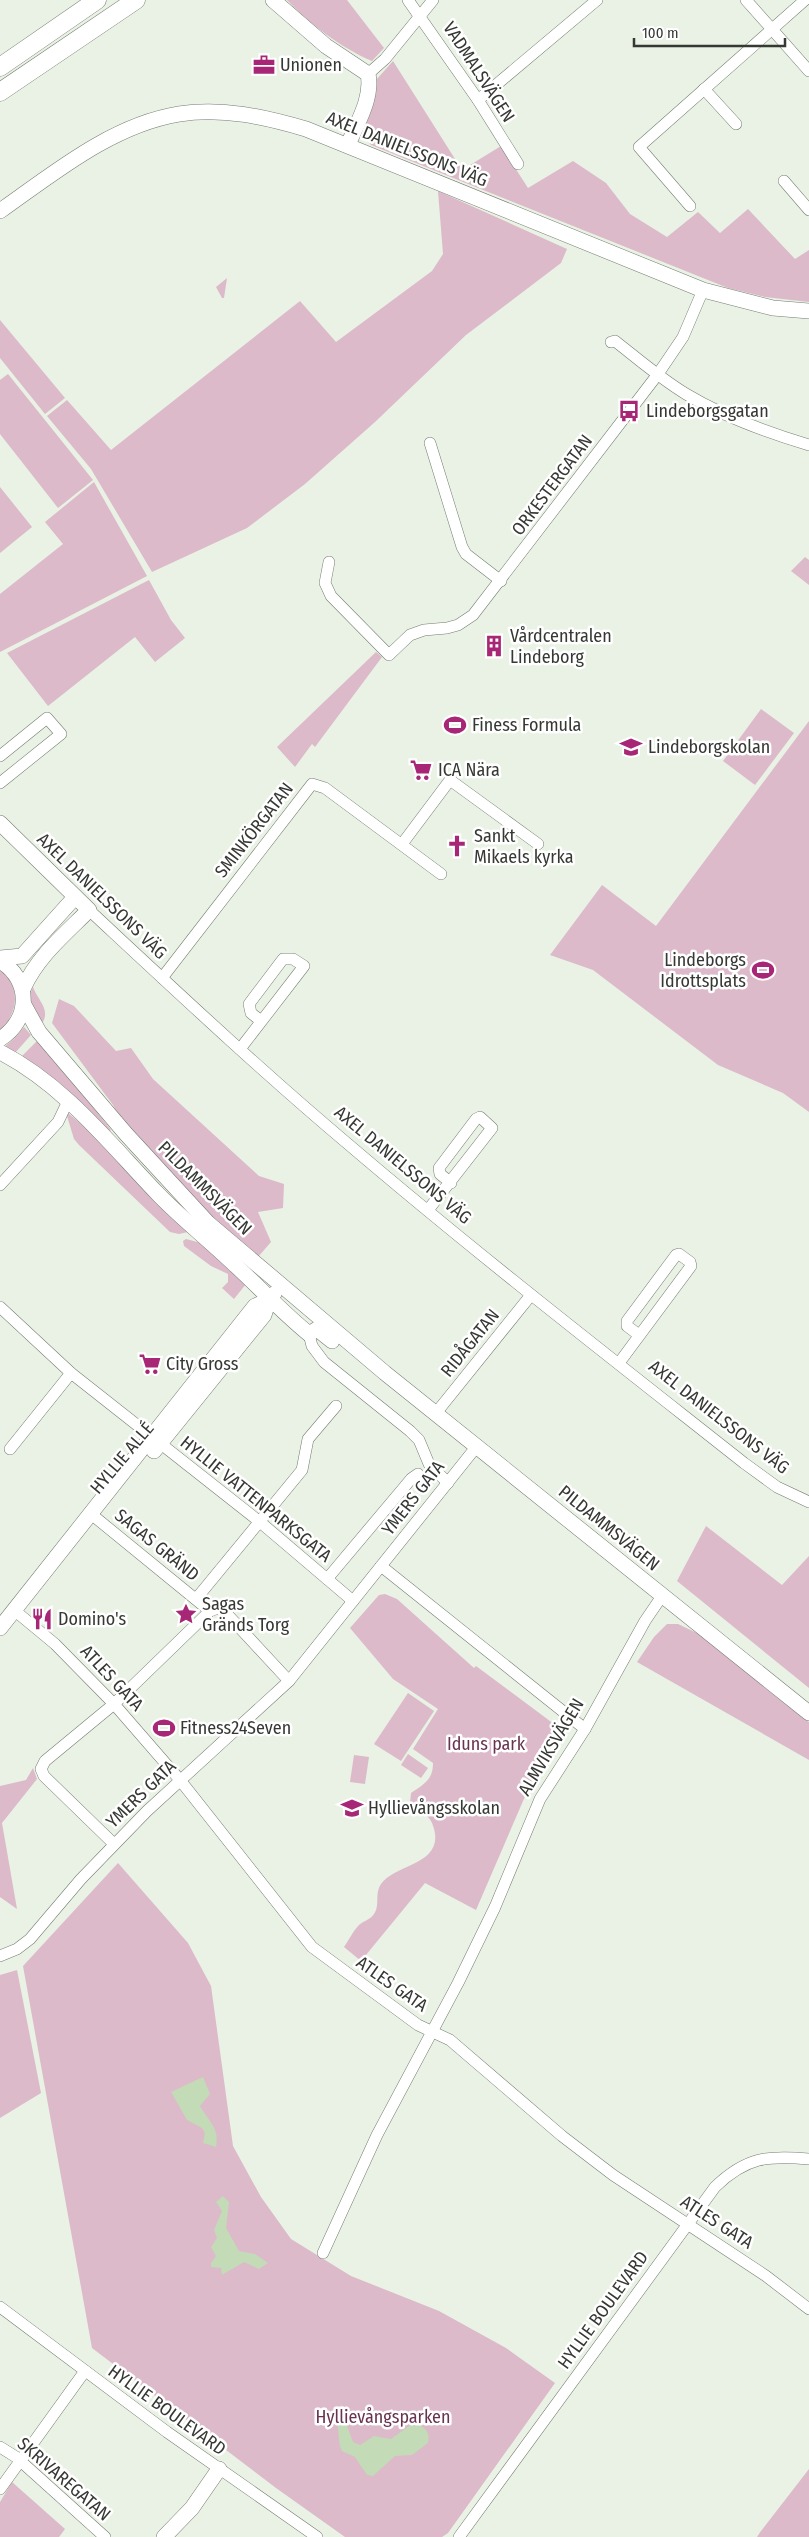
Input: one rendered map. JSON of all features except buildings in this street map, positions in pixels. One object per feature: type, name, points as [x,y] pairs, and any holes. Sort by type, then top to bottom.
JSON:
[{"type":"main road","points":[[0,67],[97,0]]},
{"type":"main road","points":[[0,92],[136,0]]},
{"type":"street","points":[[273,0],[326,46],[368,74],[370,84],[368,97],[348,145]]},
{"type":"street","name":"VADMALSVÄGEN","points":[[408,0],[478,100],[518,164]]},
{"type":"street","points":[[368,74],[385,59],[434,0]]},
{"type":"street","points":[[478,100],[597,0]]},
{"type":"street","points":[[746,0],[809,71]]},
{"type":"street","points":[[690,206],[639,147],[805,0]]},
{"type":"street","points":[[704,89],[736,124]]},
{"type":"street","name":"AXEL DANIELSSONS VÄG","points":[[0,211],[112,138],[156,120],[179,114],[202,112],[266,117],[306,129],[348,145],[703,290],[773,308],[809,311]]},
{"type":"street","points":[[784,181],[809,210]]},
{"type":"street","name":"ORKESTERGATAN","points":[[329,562],[325,583],[331,596],[389,655],[410,635],[452,626],[473,615],[658,374],[683,337],[703,290]]},
{"type":"street","points":[[611,342],[615,342],[684,392],[718,411],[747,424],[809,445]]},
{"type":"street","points":[[430,443],[462,547],[466,554],[500,581]]},
{"type":"street","points":[[0,756],[47,718],[61,734],[1,780]]},
{"type":"street","points":[[441,874],[399,842],[450,780],[538,844]]},
{"type":"street","name":"SMINKÖRGATAN","points":[[162,978],[312,784],[325,788],[399,842]]},
{"type":"street","name":"AXEL DANIELSSONS VÄG","points":[[0,823],[75,897],[162,978],[341,1139],[531,1295],[766,1479],[788,1494],[809,1502]]},
{"type":"street","points":[[0,959],[22,956],[75,897]]},
{"type":"street","points":[[22,989],[40,960],[89,910]]},
{"type":"street","name":"PILDAMMSVÄGEN","points":[[0,959],[17,976],[22,989],[24,1006],[40,1032],[167,1181],[208,1223],[384,1373],[809,1713]]},
{"type":"street","points":[[240,1049],[262,1021],[304,966],[293,959],[284,959],[249,1004],[252,1013],[262,1021]]},
{"type":"street","points":[[0,1039],[16,1025],[24,1006]]},
{"type":"street","name":"PILDAMMSVÄGEN","points":[[0,1052],[29,1069],[68,1101],[107,1137],[179,1215],[234,1264],[269,1300],[309,1334],[317,1329],[359,1359],[384,1373]]},
{"type":"street","points":[[0,1185],[58,1122],[68,1101]]},
{"type":"street","points":[[428,1210],[451,1183],[492,1128],[480,1117],[476,1118],[439,1168],[440,1174],[451,1183]]},
{"type":"street","points":[[618,1363],[691,1266],[690,1262],[679,1254],[676,1255],[627,1321],[628,1326],[639,1335]]},
{"type":"street","name":"HYLLIE ALLÉ","points":[[0,1639],[156,1441],[255,1306],[269,1300],[282,1286]]},
{"type":"street","name":"RIDÅGATAN","points":[[436,1413],[531,1295]]},
{"type":"street","name":"HYLLIE VATTENPARKSGATA","points":[[0,1307],[71,1373],[260,1522],[353,1601]]},
{"type":"street","points":[[309,1334],[312,1346],[324,1362],[419,1440],[429,1464],[448,1483]]},
{"type":"street","points":[[10,1449],[71,1373]]},
{"type":"street","name":"SAGAS GRÄND","points":[[196,1599],[302,1470],[308,1439],[336,1406]]},
{"type":"street","name":"HYLLIE ALLÉ","points":[[0,1628],[156,1441]]},
{"type":"street","name":"YMERS GATA","points":[[0,1956],[17,1949],[30,1939],[114,1844],[288,1680],[477,1446]]},
{"type":"street","points":[[327,1579],[411,1479],[418,1474]]},
{"type":"street","name":"SAGAS GRÄND","points":[[96,1518],[210,1611],[218,1608],[226,1613],[288,1680]]},
{"type":"street","points":[[381,1566],[585,1729]]},
{"type":"street","name":"ALMVIKSVÄGEN","points":[[323,2253],[377,2135],[432,2032],[495,1907],[540,1799],[585,1729],[645,1622],[662,1596]]},
{"type":"street","points":[[114,1844],[44,1776],[41,1769],[45,1761],[114,1704],[210,1611]]},
{"type":"street","name":"ATLES GATA","points":[[20,1615],[55,1644],[114,1704],[180,1780],[312,1947],[418,2025],[450,2040],[562,2136],[613,2175],[766,2276],[809,2309]]},
{"type":"street","name":"HYLLIE BOULEVARD","points":[[459,2537],[715,2188],[737,2168],[758,2159],[772,2157],[809,2159]]},
{"type":"street","name":"HYLLIE BOULEVARD","points":[[1,2310],[219,2469],[316,2537]]},
{"type":"street","points":[[0,2488],[85,2371]]},
{"type":"street","name":"SKRIVAREGATAN","points":[[0,2447],[20,2460],[105,2537]]},
{"type":"street","points":[[164,2537],[192,2508],[219,2469]]},
{"type":"street","points":[[296,2537],[303,2527]]},
{"type":"green space","points":[[287,0],[347,0],[384,48],[372,61],[360,56],[326,35]]},
{"type":"green space","points":[[393,61],[462,170],[501,146],[528,188],[573,161],[606,183],[630,214],[667,237],[698,212],[720,233],[748,209],[795,259],[809,250],[809,302],[765,297],[728,288],[371,145],[364,137],[364,122],[376,94],[377,79]]},
{"type":"green space","points":[[438,191],[567,249],[561,263],[466,335],[375,422],[305,484],[247,528],[152,572],[91,469],[47,416],[67,400],[111,450],[300,301],[336,342],[432,271],[443,254]]},
{"type":"green space","points":[[227,278],[224,298],[222,298],[216,287]]},
{"type":"green space","points":[[0,320],[65,398],[45,414],[0,358]]},
{"type":"green space","points":[[8,374],[93,480],[58,508],[0,434],[0,380]]},
{"type":"green space","points":[[94,482],[147,576],[0,652],[0,594],[63,544],[45,522]]},
{"type":"green space","points":[[0,487],[32,527],[0,553]]},
{"type":"green space","points":[[805,557],[809,560],[809,585],[791,571]]},
{"type":"green space","points":[[149,580],[171,620],[185,638],[155,662],[135,637],[48,706],[7,653]]},
{"type":"green space","points":[[376,652],[382,657],[315,747],[312,744],[295,767],[277,747]]},
{"type":"green space","points":[[761,709],[794,733],[755,785],[723,761]]},
{"type":"green space","points":[[809,721],[809,1112],[783,1093],[718,1065],[593,970],[550,955],[602,885],[656,926]]},
{"type":"green space","points":[[0,969],[12,984],[15,1000],[11,1016],[0,1031]]},
{"type":"green space","points":[[33,987],[45,1010],[44,1020],[41,1025],[31,1002],[30,997]]},
{"type":"green space","points":[[59,999],[74,1006],[116,1051],[131,1048],[153,1079],[259,1176],[284,1184],[283,1208],[258,1212],[271,1242],[258,1257],[212,1218],[129,1135],[113,1105],[52,1023]]},
{"type":"green space","points":[[24,1027],[31,1035],[15,1053],[4,1047],[14,1039]]},
{"type":"green space","points":[[37,1041],[71,1079],[110,1131],[22,1056]]},
{"type":"green space","points":[[68,1113],[98,1138],[188,1232],[179,1234],[170,1232],[79,1145],[74,1139],[67,1116]]},
{"type":"green space","points":[[186,1239],[201,1243],[246,1284],[234,1299],[222,1288],[228,1282],[228,1274],[211,1266],[184,1246],[183,1241]]},
{"type":"green space","points":[[706,1526],[782,1585],[809,1556],[809,1688],[677,1581]]},
{"type":"green space","name":"Iduns park","points":[[385,1594],[397,1599],[474,1668],[476,1666],[562,1730],[536,1771],[476,1910],[425,1883],[361,1961],[344,1947],[357,1927],[375,1913],[378,1891],[381,1884],[388,1877],[427,1855],[433,1847],[435,1837],[430,1820],[410,1803],[411,1793],[424,1784],[433,1769],[433,1763],[413,1749],[438,1709],[393,1679],[350,1628],[379,1595]]},
{"type":"green space","points":[[667,1624],[678,1624],[699,1634],[809,1722],[809,1760],[637,1662],[654,1637]]},
{"type":"green space","points":[[408,1693],[434,1711],[401,1761],[374,1744]]},
{"type":"green space","points":[[408,1754],[428,1768],[421,1778],[401,1765]]},
{"type":"green space","points":[[354,1755],[369,1757],[365,1784],[350,1782]]},
{"type":"green space","points":[[33,1768],[37,1779],[2,1823],[17,1909],[0,1897],[0,1786],[26,1780]]},
{"type":"green space","name":"Hyllievångsparken","points":[[118,1863],[188,1943],[211,1986],[233,2146],[261,2197],[291,2239],[351,2276],[439,2311],[506,2348],[555,2383],[448,2533],[442,2537],[345,2537],[276,2488],[92,2348],[23,1966]]},
{"type":"green space","points":[[17,1970],[41,2093],[0,2118],[0,1975]]},
{"type":"green space","points":[[809,2469],[809,2537],[757,2537],[761,2531]]},
{"type":"green space","points":[[12,2482],[65,2529],[59,2537],[0,2537],[0,2502]]},
{"type":"shaded area","points":[[203,2077],[210,2094],[200,2106],[215,2130],[216,2147],[203,2143],[205,2133],[202,2128],[187,2120],[171,2092]]},
{"type":"shaded area","points":[[223,2196],[229,2202],[226,2228],[239,2251],[255,2254],[268,2263],[259,2269],[244,2262],[222,2275],[221,2268],[211,2267],[211,2263],[216,2256],[211,2247],[217,2238],[214,2230],[222,2211],[216,2202]]},
{"type":"shaded area","points":[[341,2405],[347,2412],[347,2426],[353,2442],[360,2445],[374,2436],[391,2439],[409,2426],[418,2424],[427,2432],[429,2437],[428,2443],[412,2455],[395,2456],[373,2476],[367,2475],[355,2457],[342,2451],[334,2412]]},
{"type":"place","name":"Unionen","points":[[264,65]]},
{"type":"place","name":"Lindeborgsgatan","points":[[629,411]]},
{"type":"place","name":"Vårdcentralen Lindeborg","points":[[494,646]]},
{"type":"place","name":"Finess Formula","points":[[455,725]]},
{"type":"place","name":"Lindeborgskolan","points":[[631,747]]},
{"type":"place","name":"ICA Nära","points":[[421,770]]},
{"type":"place","name":"Sankt Mikaels kyrka","points":[[457,846]]},
{"type":"place","name":"Lindeborgs Idrottsplats","points":[[763,970]]},
{"type":"place","name":"City Gross","points":[[150,1364]]},
{"type":"place","name":"Sagas Gränds Torg","points":[[186,1614]]},
{"type":"place","name":"Domino's","points":[[42,1619]]},
{"type":"place","name":"Fitness24Seven","points":[[164,1728]]},
{"type":"place","name":"Hyllievångsskolan","points":[[352,1808]]}]
